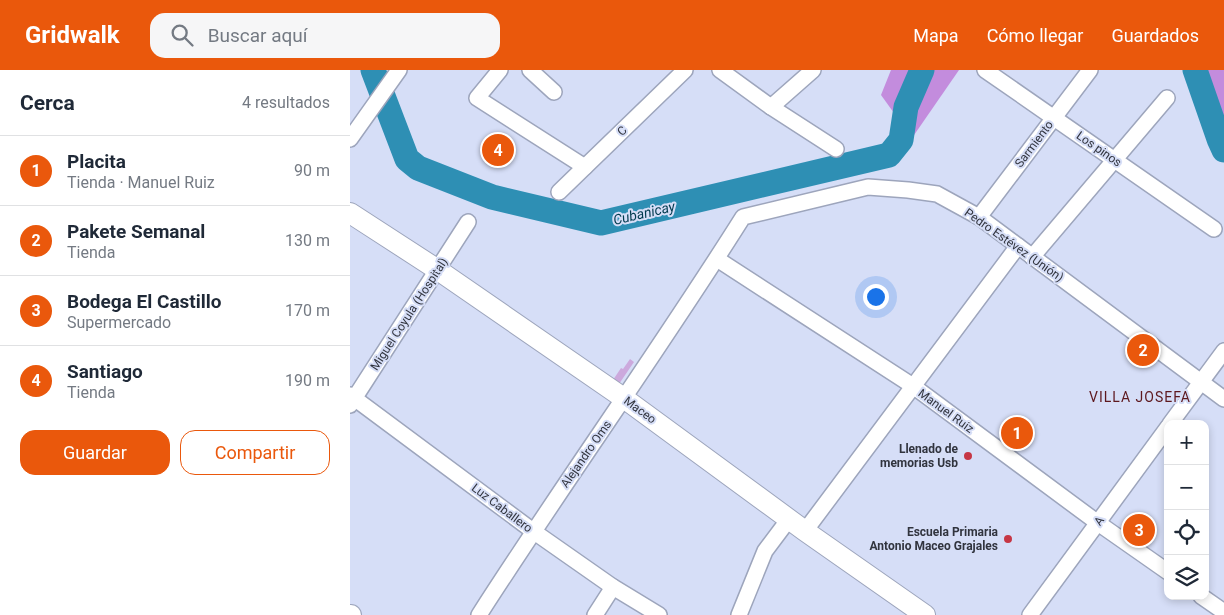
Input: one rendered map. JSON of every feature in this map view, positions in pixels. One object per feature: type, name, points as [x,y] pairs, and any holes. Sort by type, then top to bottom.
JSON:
[{"type":"main road","name":"Maceo","points":[[350,213],[438,270],[625,398],[788,519],[926,615]]},
{"type":"street","points":[[500,70],[477,98],[585,166]]},
{"type":"street","points":[[530,70],[554,92]]},
{"type":"street","name":"C","points":[[559,192],[685,70]]},
{"type":"street","points":[[720,70],[771,107],[836,149]]},
{"type":"street","points":[[771,107],[813,70]]},
{"type":"street","name":"Los pinos","points":[[984,70],[1214,229]]},
{"type":"street","name":"Sarmiento","points":[[979,217],[1090,70]]},
{"type":"street","points":[[350,139],[397,73]]},
{"type":"street","points":[[1032,257],[1167,98]]},
{"type":"street","name":"Pedro Estévez (Unión)","points":[[743,218],[868,187],[937,194],[979,217],[1224,399]]},
{"type":"street","name":"Alejandro Oms","points":[[479,615],[533,531],[625,398],[743,218]]},
{"type":"street","name":"Miguel Coyula (Hospital)","points":[[352,399],[468,222]]},
{"type":"street","points":[[805,530],[1018,246]]},
{"type":"street","name":"Manuel Ruiz","points":[[717,259],[912,386],[1164,569]]},
{"type":"street","points":[[1173,420],[1224,351]]},
{"type":"street","name":"Luz Caballero","points":[[352,399],[533,531],[613,587],[659,615]]},
{"type":"street","name":"A","points":[[1030,615],[1164,433]]},
{"type":"street","points":[[739,615],[764,551],[788,519]]},
{"type":"street","points":[[595,615],[613,587]]},
{"type":"street","points":[[1207,600],[1224,612]]},
{"type":"shaded area","points":[[891,70],[959,70],[912,138],[881,95]]},
{"type":"shaded area","points":[[1188,70],[1224,70],[1224,122],[1204,105]]},
{"type":"shaded area","points":[[630,359],[634,362],[619,384],[613,380]]},
{"type":"waterway","name":"Cubanicay","points":[[373,70],[407,159],[418,168],[492,197],[601,223],[889,155],[901,140],[906,107],[922,70]]},
{"type":"waterway","name":"Cubanicay","points":[[1195,70],[1224,150]]},
{"type":"place","name":"Santiago","points":[[498,150]]},
{"type":"place","name":"Pakete Semanal","points":[[1143,350]]},
{"type":"place","name":"Placita","points":[[1017,433]]},
{"type":"place","name":"Llenado de memorias Usb","points":[[968,456]]},
{"type":"place","name":"Bodega El Castillo","points":[[1139,530]]},
{"type":"place","name":"Escuela Primaria Antonio Maceo Grajales","points":[[1008,539]]},
{"type":"district","name":"VILLA JOSEFA","points":[[1140,397]]}]
